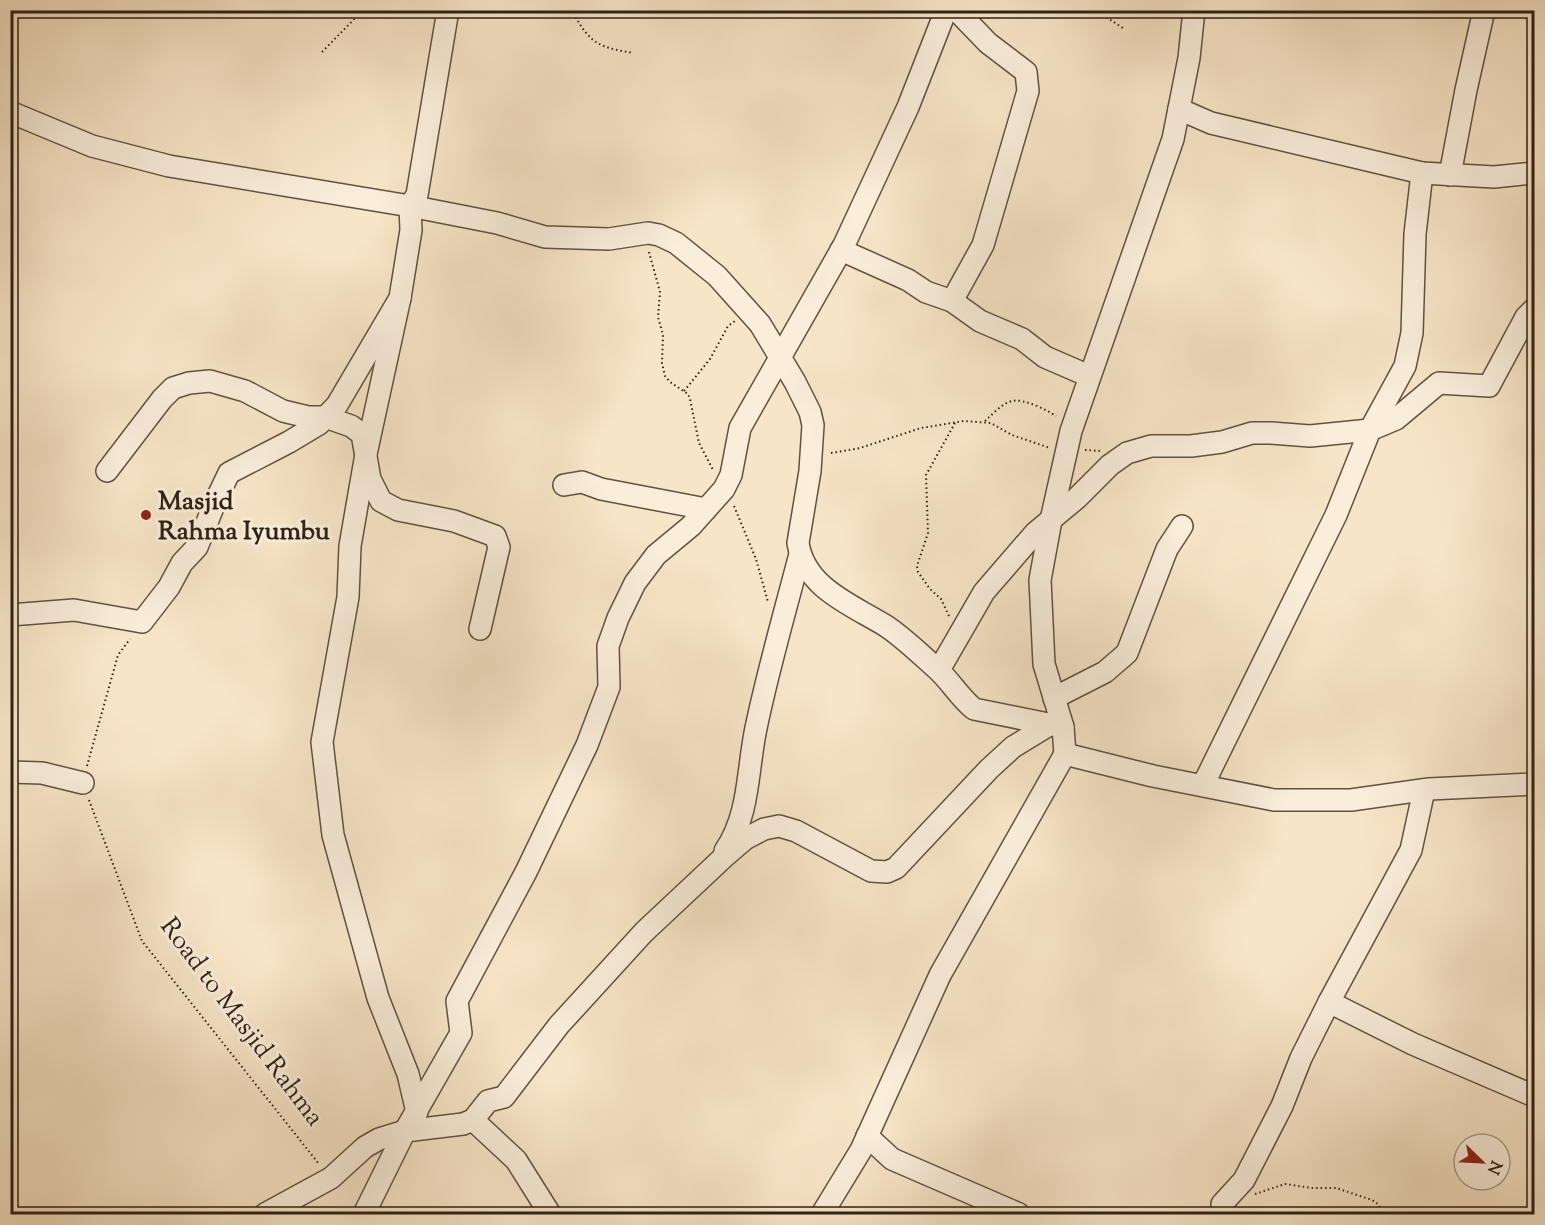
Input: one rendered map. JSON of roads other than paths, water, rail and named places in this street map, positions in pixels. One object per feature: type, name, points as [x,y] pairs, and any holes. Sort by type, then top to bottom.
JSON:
[{"type":"street","points":[[417,1112],[408,1074],[378,998],[333,835],[322,742],[348,597],[350,546],[366,454],[400,298],[411,230],[410,206],[417,195],[448,10]]},
{"type":"street","points":[[363,1215],[405,1131],[461,1033],[457,1001],[526,872],[587,745],[609,687],[608,646],[618,618],[635,583],[656,555],[691,526],[724,489],[731,475],[740,428],[841,250],[908,107],[946,10]]},
{"type":"street","points":[[952,301],[983,245],[1028,91],[1026,72],[988,43],[960,14],[960,10]]},
{"type":"street","points":[[822,1215],[867,1136],[939,975],[1065,754],[1056,726],[1054,698],[1044,664],[1040,579],[1069,440],[1089,376],[1173,139],[1189,58],[1194,10]]},
{"type":"street","points":[[1450,175],[1484,10]]},
{"type":"street","points":[[1179,109],[1211,123],[1422,173],[1494,177],[1534,173]]},
{"type":"street","points":[[10,112],[92,146],[169,166],[410,206],[497,223],[545,237],[609,239],[648,233],[659,235],[676,243],[717,276],[750,311],[780,356],[810,412],[813,425],[810,471],[798,543],[805,565],[830,593],[888,627],[939,670],[966,703],[974,709],[1056,726]]},
{"type":"street","points":[[1203,785],[1336,515],[1370,430],[1405,366],[1412,333],[1415,234],[1422,173]]},
{"type":"street","points":[[841,250],[908,280],[926,292],[952,301],[980,321],[1022,339],[1045,357],[1089,376]]},
{"type":"street","points":[[10,615],[74,610],[142,622],[169,587],[182,563],[198,547],[229,473],[319,424],[337,405],[400,298]]},
{"type":"street","points":[[939,670],[984,592],[1035,533],[1077,498],[1110,465],[1127,453],[1151,446],[1191,446],[1271,432],[1310,436],[1370,430],[1396,419],[1439,383],[1490,386],[1526,317],[1534,309]]},
{"type":"street","points":[[107,471],[162,399],[174,388],[189,383],[210,381],[245,391],[282,411],[308,417],[325,417],[351,426],[362,434],[370,479],[381,501],[398,510],[454,521],[495,536],[500,547],[480,629]]},
{"type":"street","points":[[564,485],[582,482],[601,489],[706,509]]},
{"type":"street","points":[[1054,698],[1105,672],[1126,653],[1167,549],[1182,526]]},
{"type":"street","points":[[716,864],[733,838],[741,819],[746,800],[756,729],[800,554]]},
{"type":"street","points":[[265,1215],[331,1178],[365,1147],[379,1139],[405,1131],[463,1124],[473,1120],[488,1101],[504,1097],[559,1025],[644,932],[745,839],[764,829],[779,826],[796,831],[871,871],[887,872],[896,868],[989,769],[1014,747],[1056,726]]},
{"type":"street","points":[[1065,754],[1153,776],[1274,800],[1351,800],[1424,790],[1534,784]]},
{"type":"street","points":[[10,772],[42,773],[83,783]]},
{"type":"street","points":[[1222,1204],[1244,1180],[1282,1106],[1301,1058],[1329,1002],[1411,850],[1424,790]]},
{"type":"street","points":[[1329,1002],[1413,1044],[1534,1096]]},
{"type":"street","points":[[473,1120],[516,1160],[550,1215]]},
{"type":"street","points":[[867,1136],[892,1159],[1019,1215]]},
{"type":"place","name":"Masjid Rahma Iyumbu","points":[[146,515]]}]
